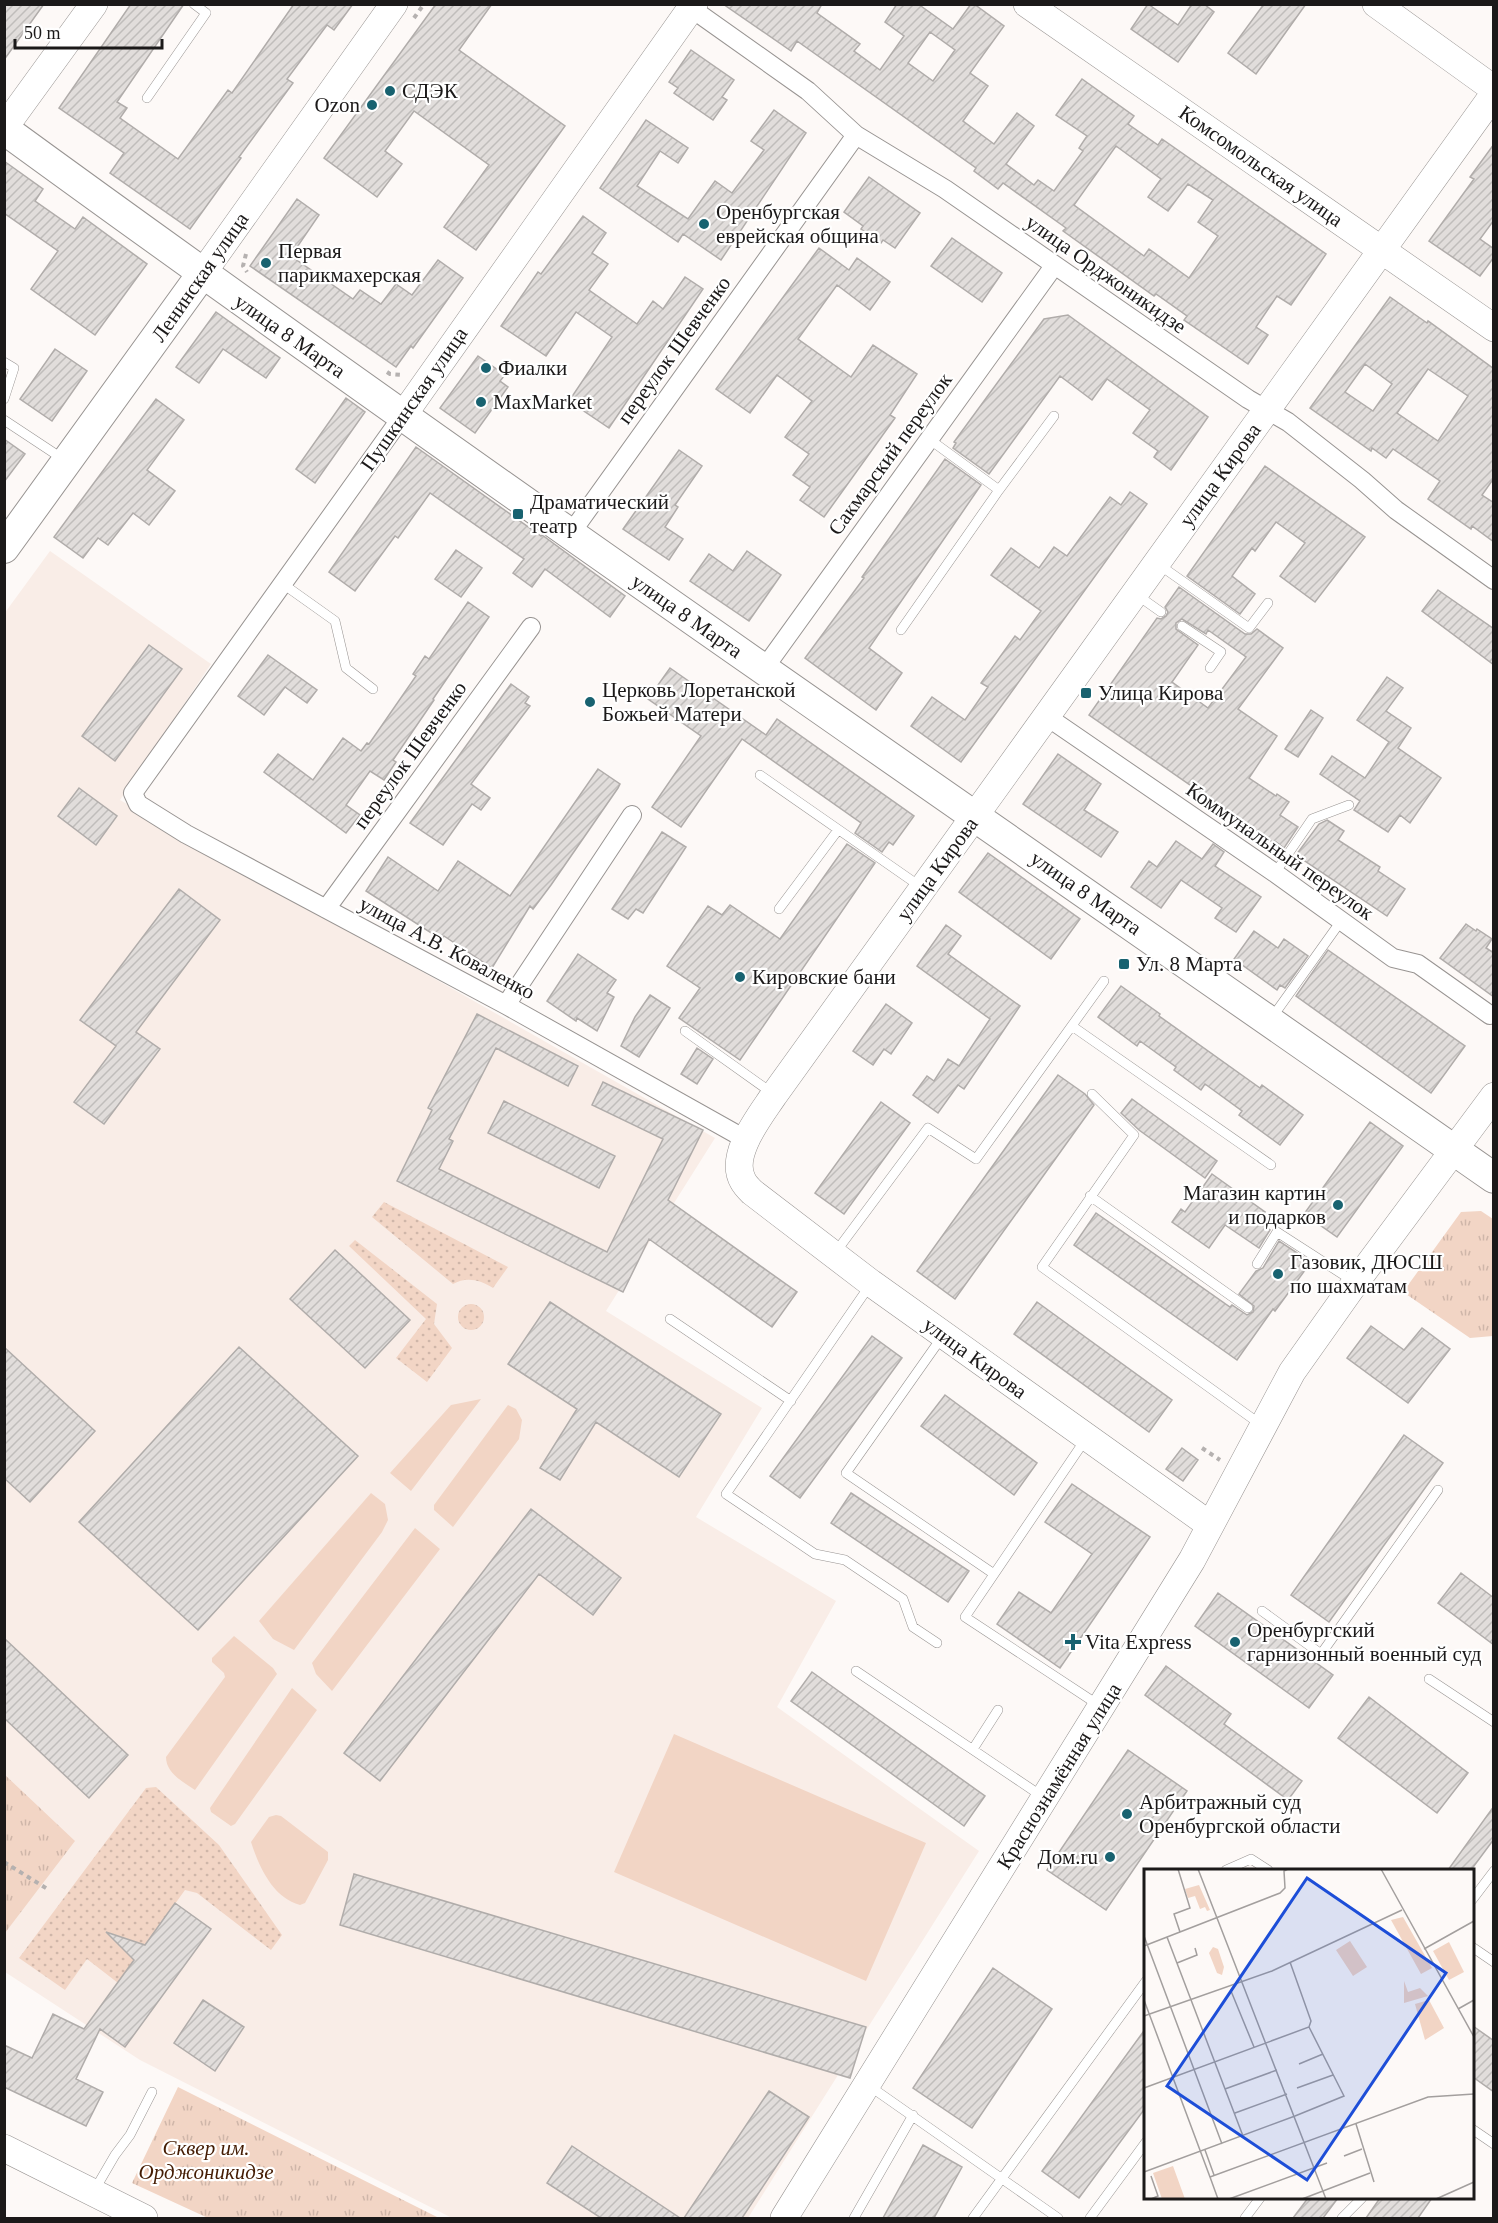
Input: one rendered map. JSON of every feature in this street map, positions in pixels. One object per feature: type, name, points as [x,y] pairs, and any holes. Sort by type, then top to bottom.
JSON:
[{"type":"main road","points":[[4,129],[94,4]]},
{"type":"main road","name":"Комсомольская улица","points":[[1027,4],[1494,328]]},
{"type":"main road","points":[[1376,4],[1494,89]]},
{"type":"main road","name":"Пушкинская улица","points":[[404,414],[692,6]]},
{"type":"main road","name":"Ленинская улица","points":[[4,548],[202,274],[402,14]]},
{"type":"main road","name":"улица Кирова","points":[[1210,1525],[833,1255],[752,1192],[742,1180],[739,1167],[745,1139],[774,1095],[1494,94]]},
{"type":"main road","name":"улица 8 Марта","points":[[4,129],[202,274],[404,414],[763,670],[1270,1020],[1494,1178]]},
{"type":"main road","name":"Краснознамённая улица","points":[[784,2218],[1192,1560],[1292,1372],[1494,1096]]},
{"type":"main road","points":[[4,2148],[144,2218]]},
{"type":"street","name":"улица Орджоникидзе","points":[[692,6],[808,91],[856,135],[945,189],[1248,399],[1288,422],[1396,510],[1494,580]]},
{"type":"street","name":"переулок Шевченко","points":[[571,533],[856,135]]},
{"type":"street","name":"Сакмарский переулок","points":[[763,670],[1054,266]]},
{"type":"street","name":"Пушкинская улица","points":[[133,793],[404,414]]},
{"type":"street","name":"переулок Шевченко","points":[[326,909],[531,627]]},
{"type":"street","name":"Коммунальный переулок","points":[[1046,716],[1275,873],[1392,958],[1418,964],[1490,1015]]},
{"type":"street","name":"улица А.В. Коваленко","points":[[133,793],[138,804],[186,834],[506,1005],[745,1139]]},
{"type":"street","points":[[506,1005],[632,815]]},
{"type":"lane","points":[[147,98],[206,13],[194,4]]},
{"type":"lane","points":[[4,362],[14,368],[4,399]]},
{"type":"lane","points":[[901,630],[1054,416]]},
{"type":"lane","points":[[4,420],[68,462]]},
{"type":"lane","points":[[929,439],[999,490]]},
{"type":"lane","points":[[1156,563],[1249,628],[1268,603]]},
{"type":"lane","points":[[283,584],[336,621],[346,668],[373,689]]},
{"type":"lane","points":[[1135,594],[1161,612]]},
{"type":"lane","points":[[1182,626],[1221,652],[1210,668]]},
{"type":"lane","points":[[760,775],[923,888]]},
{"type":"lane","points":[[1275,873],[1312,819],[1349,805]]},
{"type":"lane","points":[[779,909],[838,830]]},
{"type":"lane","points":[[1270,1020],[1341,921]]},
{"type":"lane","points":[[833,1255],[928,1128],[976,1159],[1104,981]]},
{"type":"lane","points":[[1072,1026],[1270,1165]]},
{"type":"lane","points":[[685,1031],[774,1095]]},
{"type":"lane","points":[[1092,1094],[1134,1135],[1042,1267],[1262,1426]]},
{"type":"lane","points":[[1090,1196],[1248,1308]]},
{"type":"lane","points":[[1257,1264],[1277,1232],[1355,1283]]},
{"type":"lane","points":[[872,1283],[726,1494],[815,1554],[845,1560],[903,1599],[913,1627],[937,1643]]},
{"type":"lane","points":[[670,1319],[791,1401]]},
{"type":"lane","points":[[943,1335],[846,1473],[994,1574]]},
{"type":"lane","points":[[1087,1438],[964,1617],[1102,1707]]},
{"type":"lane","points":[[1262,1611],[1321,1654],[1438,1490]]},
{"type":"lane","points":[[856,1671],[1045,1798]]},
{"type":"lane","points":[[1429,1678],[1494,1722]]},
{"type":"lane","points":[[973,1749],[998,1710]]},
{"type":"lane","points":[[1228,1869],[1251,1859],[1266,1869]]},
{"type":"lane","points":[[1474,1899],[1494,1871]]},
{"type":"lane","points":[[1474,1948],[1494,1962]]},
{"type":"lane","points":[[973,2218],[1144,1984]]},
{"type":"lane","points":[[866,2084],[1058,2218]]},
{"type":"lane","points":[[93,2193],[115,2155],[130,2135],[152,2092]]},
{"type":"lane","points":[[854,2218],[913,2115]]},
{"type":"lane","points":[[1474,2130],[1494,2144]]},
{"type":"lane","points":[[1090,2218],[1144,2145]]},
{"type":"lane","points":[[1245,2218],[1259,2199]]},
{"type":"lane","points":[[1342,2218],[1361,2199]]},
{"type":"path","points":[[402,14],[424,4]]},
{"type":"path","points":[[248,249],[243,266],[246,272],[255,279]]},
{"type":"path","points":[[381,368],[390,375],[402,375],[406,371]]},
{"type":"path","points":[[4,1862],[49,1890]]},
{"type":"shaded area","points":[[50,551],[211,664],[120,800],[715,1138],[606,1311],[762,1408],[696,1517],[836,1601],[777,1707],[979,1851],[748,2218],[452,2218],[140,2060],[5,1972],[4,614]]},
{"type":"green space","points":[[384,1202],[508,1267],[493,1288],[473,1280],[463,1280],[453,1284],[372,1217]]},
{"type":"green space","points":[[1481,1211],[1493,1219],[1493,1336],[1470,1338],[1403,1292],[1461,1212]]},
{"type":"green space","points":[[355,1240],[437,1304],[434,1324],[452,1348],[427,1382],[396,1358],[426,1319],[349,1246]]},
{"type":"green space","points":[[471,1304],[480,1308],[484,1317],[480,1326],[471,1330],[462,1326],[458,1317],[462,1308]]},
{"type":"green space","points":[[481,1399],[411,1491],[390,1473],[451,1405]]},
{"type":"green space","points":[[508,1405],[516,1409],[522,1420],[519,1439],[453,1527],[434,1510],[434,1505]]},
{"type":"green space","points":[[371,1493],[385,1504],[388,1520],[382,1532],[294,1650],[273,1639],[259,1621]]},
{"type":"green space","points":[[415,1528],[440,1549],[332,1691],[316,1674],[312,1663]]},
{"type":"green space","points":[[234,1636],[273,1668],[277,1674],[195,1790],[172,1772],[166,1757],[225,1677],[224,1673],[212,1662],[212,1658]]},
{"type":"green space","points":[[292,1688],[317,1710],[235,1824],[231,1826],[211,1812],[210,1808]]},
{"type":"green space","points":[[674,1734],[926,1843],[866,1981],[614,1872]]},
{"type":"green space","points":[[4,1774],[75,1841],[5,1933],[4,1933]]},
{"type":"green space","points":[[156,1787],[219,1845],[282,1935],[271,1950],[197,1893],[185,1890],[118,1983],[87,1959],[65,1990],[19,1958],[146,1788]]},
{"type":"green space","points":[[281,1816],[328,1852],[328,1860],[305,1903],[300,1905],[282,1896],[268,1880],[251,1842],[269,1817]]},
{"type":"green space","name":"Сквер им. Орджоникидзе","points":[[178,2087],[439,2218],[208,2218],[132,2183]]},
{"type":"building","points":[[4,4],[44,4],[4,60]]},
{"type":"building","points":[[131,4],[184,4],[117,102],[127,108],[120,118],[178,159],[228,90],[232,93],[294,4],[353,4],[334,30],[327,25],[287,79],[293,83],[190,229],[110,173],[124,153],[59,108]]},
{"type":"building","points":[[436,4],[492,4],[459,50],[565,126],[476,250],[444,227],[489,165],[414,111],[385,151],[402,164],[377,197],[324,158]]},
{"type":"building","points":[[723,4],[822,4],[817,13],[860,44],[854,51],[880,70],[904,36],[885,22],[897,4],[918,4],[953,29],[971,4],[974,4],[1004,26],[970,73],[988,86],[963,121],[994,144],[1017,113],[1034,126],[1006,164],[1034,185],[1038,180],[1054,191],[1083,151],[1079,148],[1087,136],[1056,115],[1082,79],[1134,116],[1128,124],[1158,145],[1162,139],[1326,254],[1291,305],[1277,296],[1256,327],[1268,335],[1248,364],[1184,320],[1187,316],[1156,294],[1154,296],[1063,231],[1066,228],[1003,183],[998,189],[974,171],[976,168],[797,41],[791,51]],"holes":[[[930,32],[955,50],[933,81],[908,63]],[[1116,146],[1161,179],[1148,197],[1168,211],[1188,184],[1213,200],[1198,222],[1218,236],[1189,278],[1149,249],[1144,256],[1074,205]]]},
{"type":"building","points":[[1148,4],[1178,25],[1192,4],[1204,4],[1214,12],[1178,62],[1131,29]]},
{"type":"building","points":[[1264,4],[1306,4],[1256,74],[1228,53]]},
{"type":"building","points":[[691,50],[734,80],[722,97],[727,100],[713,120],[674,93],[678,88],[669,82]]},
{"type":"building","points":[[774,110],[806,133],[721,260],[683,234],[678,242],[600,188],[646,120],[688,148],[678,163],[660,151],[637,186],[688,219],[715,181],[732,193],[764,150],[751,141]]},
{"type":"building","points":[[1494,144],[1494,220],[1480,239],[1494,249],[1494,257],[1480,276],[1429,241],[1474,179],[1470,177]]},
{"type":"building","points":[[4,161],[43,189],[35,201],[75,229],[83,217],[147,264],[95,335],[31,289],[58,251],[4,213]]},
{"type":"building","points":[[869,177],[920,213],[895,248],[883,240],[881,243],[861,229],[863,226],[844,212]]},
{"type":"building","points":[[297,199],[319,215],[291,256],[353,299],[360,290],[381,304],[396,284],[412,295],[438,260],[463,278],[413,348],[411,346],[396,367],[250,266]]},
{"type":"building","points":[[583,216],[606,233],[592,253],[608,264],[589,290],[637,324],[653,301],[663,309],[685,277],[703,289],[609,428],[569,401],[612,337],[576,312],[546,356],[501,326],[538,272],[541,274]]},
{"type":"building","points":[[952,238],[1002,273],[982,302],[931,266]]},
{"type":"building","points":[[819,248],[849,270],[857,258],[890,282],[870,310],[837,285],[798,339],[851,377],[873,345],[917,374],[890,415],[895,418],[824,517],[800,500],[810,487],[793,475],[809,454],[785,437],[812,401],[777,375],[750,413],[716,389]]},
{"type":"building","points":[[1390,297],[1427,323],[1428,321],[1494,369],[1494,478],[1482,495],[1494,503],[1494,542],[1428,499],[1440,481],[1393,449],[1386,458],[1372,448],[1371,451],[1310,408]],"holes":[[[1365,364],[1392,384],[1373,411],[1345,392]],[[1428,369],[1468,396],[1438,441],[1397,413]]]},
{"type":"building","points":[[216,312],[280,358],[266,378],[223,349],[199,383],[176,367]]},
{"type":"building","points":[[1068,315],[1208,417],[1171,470],[1154,457],[1158,451],[1133,433],[1150,410],[1107,379],[1092,400],[1060,376],[989,474],[953,448],[956,443],[954,442],[1044,319]]},
{"type":"building","points":[[55,349],[87,371],[52,421],[20,399]]},
{"type":"building","points":[[478,356],[505,375],[500,381],[508,387],[475,433],[440,408]]},
{"type":"building","points":[[346,398],[365,412],[315,483],[296,469]]},
{"type":"building","points":[[156,399],[184,420],[147,470],[175,491],[149,525],[133,513],[108,545],[98,538],[83,558],[54,537]]},
{"type":"building","points":[[4,439],[25,454],[4,482]]},
{"type":"building","points":[[416,447],[625,596],[610,617],[545,569],[532,587],[513,573],[524,559],[430,493],[398,538],[395,536],[355,591],[329,572]]},
{"type":"building","points":[[679,450],[702,466],[675,505],[678,507],[665,527],[683,539],[669,560],[623,529]]},
{"type":"building","points":[[945,459],[981,485],[869,648],[902,673],[876,710],[805,658],[864,578],[862,577]]},
{"type":"building","points":[[1265,466],[1365,537],[1315,602],[1280,576],[1305,543],[1276,522],[1255,551],[1252,548],[1232,576],[1255,594],[1240,614],[1187,576]]},
{"type":"building","points":[[1130,492],[1147,504],[961,762],[911,726],[932,697],[965,720],[988,687],[981,683],[1015,636],[1020,640],[1041,611],[991,575],[1011,548],[1039,568],[1054,547],[1067,556],[1110,497],[1121,505]]},
{"type":"building","points":[[456,550],[482,568],[461,597],[435,579]]},
{"type":"building","points":[[747,551],[781,575],[749,621],[690,581],[709,554],[733,571]]},
{"type":"building","points":[[1179,587],[1245,634],[1251,634],[1257,629],[1283,648],[1238,709],[1277,736],[1249,778],[1289,802],[1280,815],[1298,827],[1284,848],[1089,715],[1157,618],[1161,619],[1166,616],[1168,612],[1165,607]],"holes":[[[1182,619],[1206,634],[1208,630],[1246,657],[1208,708],[1172,682],[1198,645],[1176,629],[1176,623]]]},
{"type":"building","points":[[1438,590],[1494,629],[1494,665],[1422,611]]},
{"type":"building","points":[[468,602],[489,617],[393,760],[396,762],[384,780],[370,771],[346,805],[360,815],[346,833],[264,772],[278,754],[313,780],[343,738],[361,751],[367,743],[369,744],[416,676],[413,674],[425,656],[429,659]]},
{"type":"building","points":[[149,645],[182,669],[115,761],[82,736]]},
{"type":"building","points":[[268,655],[317,690],[307,703],[285,687],[264,715],[238,696]]},
{"type":"building","points":[[670,668],[766,735],[777,719],[914,816],[893,845],[889,842],[882,852],[855,833],[861,823],[742,739],[681,827],[652,807],[701,736],[648,699]]},
{"type":"building","points":[[1387,677],[1403,688],[1386,711],[1411,728],[1398,748],[1441,778],[1410,823],[1400,815],[1388,832],[1354,810],[1360,801],[1320,774],[1332,756],[1365,778],[1389,742],[1357,720]]},
{"type":"building","points":[[511,684],[529,697],[525,703],[530,706],[471,784],[490,798],[481,810],[472,804],[443,845],[410,823]]},
{"type":"building","points":[[1311,710],[1323,718],[1298,757],[1285,749]]},
{"type":"building","points":[[1058,754],[1101,784],[1084,810],[1118,832],[1101,857],[1023,804]]},
{"type":"building","points":[[598,769],[620,784],[618,788],[551,885],[533,909],[530,906],[492,968],[444,936],[442,940],[366,891],[388,857],[438,891],[458,861],[510,896]]},
{"type":"building","points":[[79,788],[117,816],[96,845],[58,816]]},
{"type":"building","points":[[1327,820],[1344,831],[1338,840],[1380,867],[1378,871],[1405,889],[1387,916],[1296,855],[1319,824]]},
{"type":"building","points":[[662,832],[686,847],[643,913],[636,909],[628,919],[612,909]]},
{"type":"building","points":[[1176,841],[1202,859],[1213,844],[1224,852],[1215,866],[1261,897],[1236,932],[1215,918],[1222,908],[1181,880],[1161,908],[1131,887],[1149,861],[1157,867]]},
{"type":"building","name":"Кировские бани","points":[[847,844],[875,863],[740,1060],[679,1018],[700,988],[667,966],[708,906],[722,915],[730,905],[780,939]]},
{"type":"building","points":[[988,853],[1080,919],[1051,959],[959,892]]},
{"type":"building","points":[[179,889],[220,920],[136,1032],[160,1049],[104,1124],[74,1102],[116,1046],[80,1020]]},
{"type":"building","points":[[1466,924],[1492,939],[1486,948],[1494,953],[1494,997],[1440,958]]},
{"type":"building","points":[[946,925],[961,936],[948,954],[1020,1006],[964,1089],[958,1085],[938,1113],[913,1095],[927,1076],[934,1081],[948,1059],[959,1066],[990,1019],[917,966]]},
{"type":"building","points":[[1254,931],[1278,948],[1284,939],[1308,956],[1285,988],[1280,985],[1277,990],[1234,959]]},
{"type":"building","points":[[1328,950],[1465,1046],[1431,1093],[1296,996]]},
{"type":"building","points":[[578,954],[616,980],[607,993],[614,997],[597,1031],[577,1018],[576,1021],[547,1001]]},
{"type":"building","points":[[1121,986],[1260,1088],[1262,1085],[1303,1115],[1280,1145],[1239,1115],[1242,1111],[1205,1084],[1201,1090],[1174,1070],[1176,1067],[1140,1041],[1137,1046],[1098,1017]]},
{"type":"building","points":[[650,995],[670,1008],[639,1057],[621,1046],[635,1017]]},
{"type":"building","points":[[886,1004],[912,1023],[891,1054],[884,1049],[873,1065],[853,1051]]},
{"type":"building","points":[[477,1014],[578,1066],[568,1086],[496,1048],[449,1139],[453,1141],[439,1169],[607,1252],[663,1139],[592,1105],[603,1082],[703,1130],[668,1200],[797,1292],[772,1327],[649,1239],[623,1292],[397,1181],[432,1110],[428,1108]]},
{"type":"building","points":[[697,1048],[713,1059],[697,1084],[681,1074]]},
{"type":"building","points":[[1058,1075],[1085,1094],[1094,1105],[955,1299],[917,1271]]},
{"type":"building","points":[[1132,1099],[1217,1161],[1205,1178],[1139,1130],[1121,1113]]},
{"type":"building","points":[[504,1101],[615,1156],[599,1188],[488,1133]]},
{"type":"building","points":[[881,1102],[910,1123],[844,1214],[815,1193]]},
{"type":"building","points":[[1370,1122],[1403,1146],[1337,1237],[1304,1214]]},
{"type":"building","points":[[1212,1174],[1265,1212],[1258,1221],[1270,1230],[1259,1248],[1225,1225],[1209,1248],[1172,1222],[1181,1209],[1185,1212]]},
{"type":"building","points":[[1096,1213],[1230,1307],[1232,1305],[1247,1315],[1253,1312],[1254,1306],[1239,1294],[1256,1271],[1263,1268],[1279,1241],[1311,1262],[1275,1311],[1273,1309],[1237,1360],[1074,1245]]},
{"type":"building","points":[[335,1250],[410,1320],[365,1368],[290,1299]]},
{"type":"building","points":[[550,1302],[721,1414],[679,1477],[596,1422],[560,1480],[540,1468],[577,1409],[508,1364]]},
{"type":"building","points":[[1037,1302],[1172,1400],[1149,1432],[1014,1334]]},
{"type":"building","points":[[1371,1326],[1404,1350],[1422,1328],[1450,1349],[1408,1403],[1347,1358]]},
{"type":"building","points":[[872,1336],[902,1358],[800,1498],[770,1476]]},
{"type":"building","points":[[4,1347],[95,1431],[30,1502],[4,1478]]},
{"type":"building","points":[[239,1347],[358,1456],[198,1630],[79,1522]]},
{"type":"building","points":[[945,1395],[1037,1463],[1014,1495],[921,1426]]},
{"type":"building","points":[[1404,1435],[1443,1463],[1329,1622],[1291,1595]]},
{"type":"building","points":[[1182,1448],[1198,1460],[1183,1481],[1166,1469]]},
{"type":"building","points":[[1072,1484],[1150,1537],[1060,1668],[997,1624],[1019,1592],[1051,1613],[1092,1554],[1045,1522]]},
{"type":"building","points":[[851,1493],[969,1571],[948,1602],[831,1523]]},
{"type":"building","points":[[531,1509],[621,1578],[593,1615],[539,1574],[380,1781],[344,1753]]},
{"type":"building","points":[[1461,1573],[1494,1598],[1494,1645],[1438,1603]]},
{"type":"building","points":[[1218,1593],[1333,1675],[1309,1708],[1195,1626]]},
{"type":"building","points":[[4,1638],[128,1755],[89,1798],[4,1718]]},
{"type":"building","points":[[1166,1666],[1231,1714],[1224,1724],[1302,1781],[1288,1800],[1145,1695]]},
{"type":"building","points":[[812,1672],[985,1796],[964,1826],[791,1701]]},
{"type":"building","points":[[1369,1697],[1468,1773],[1437,1813],[1338,1738]]},
{"type":"building","name":"Арбитражный суд Оренбургской области","points":[[1128,1750],[1187,1791],[1106,1910],[1047,1870]]},
{"type":"building","points":[[1494,1806],[1494,1839],[1472,1869],[1449,1869]]},
{"type":"building","points":[[354,1874],[866,2027],[850,2078],[340,1925]]},
{"type":"building","points":[[175,1903],[211,1929],[125,2047],[100,2029],[76,2079],[103,2092],[86,2126],[4,2087],[4,2045],[32,2058],[53,2014],[84,2029],[134,1960],[106,1932],[145,1945]]},
{"type":"building","points":[[993,1968],[1052,2009],[972,2128],[913,2088]]},
{"type":"building","points":[[203,2000],[244,2027],[215,2071],[174,2043]]},
{"type":"building","points":[[1474,2027],[1494,2041],[1494,2092],[1474,2078]]},
{"type":"building","points":[[1144,2031],[1144,2110],[1079,2198],[1042,2171]]},
{"type":"building","points":[[769,2091],[809,2117],[742,2218],[684,2218]]},
{"type":"building","points":[[923,2145],[962,2167],[934,2218],[883,2218]]},
{"type":"building","points":[[572,2146],[680,2218],[601,2218],[547,2183]]},
{"type":"building","points":[[1307,2199],[1337,2199],[1323,2218],[1293,2218]]},
{"type":"building","points":[[1379,2199],[1431,2199],[1418,2218],[1366,2218]]},
{"type":"place","name":"СДЭК","points":[[390,91]]},
{"type":"place","name":"Ozon","points":[[372,105]]},
{"type":"place","name":"Оренбургская еврейская община","points":[[704,224]]},
{"type":"place","name":"Первая парикмахерская","points":[[266,263]]},
{"type":"place","name":"Фиалки","points":[[486,368]]},
{"type":"place","name":"MaxMarket","points":[[481,402]]},
{"type":"place","name":"Драматический театр","points":[[518,514]]},
{"type":"place","name":"Улица Кирова","points":[[1086,693]]},
{"type":"place","name":"Церковь Лоретанской Божьей Матери","points":[[590,702]]},
{"type":"place","name":"Ул. 8 Марта","points":[[1124,964]]},
{"type":"place","name":"Кировские бани","points":[[740,977]]},
{"type":"place","name":"Магазин картин и подарков","points":[[1338,1205]]},
{"type":"place","name":"Газовик, ДЮСШ по шахматам","points":[[1278,1274]]},
{"type":"place","name":"Vita Express","points":[[1073,1642]]},
{"type":"place","name":"Оренбургский гарнизонный военный суд","points":[[1235,1642]]},
{"type":"place","name":"Арбитражный суд Оренбургской области","points":[[1127,1814]]},
{"type":"place","name":"Дом.ru","points":[[1110,1857]]}]
